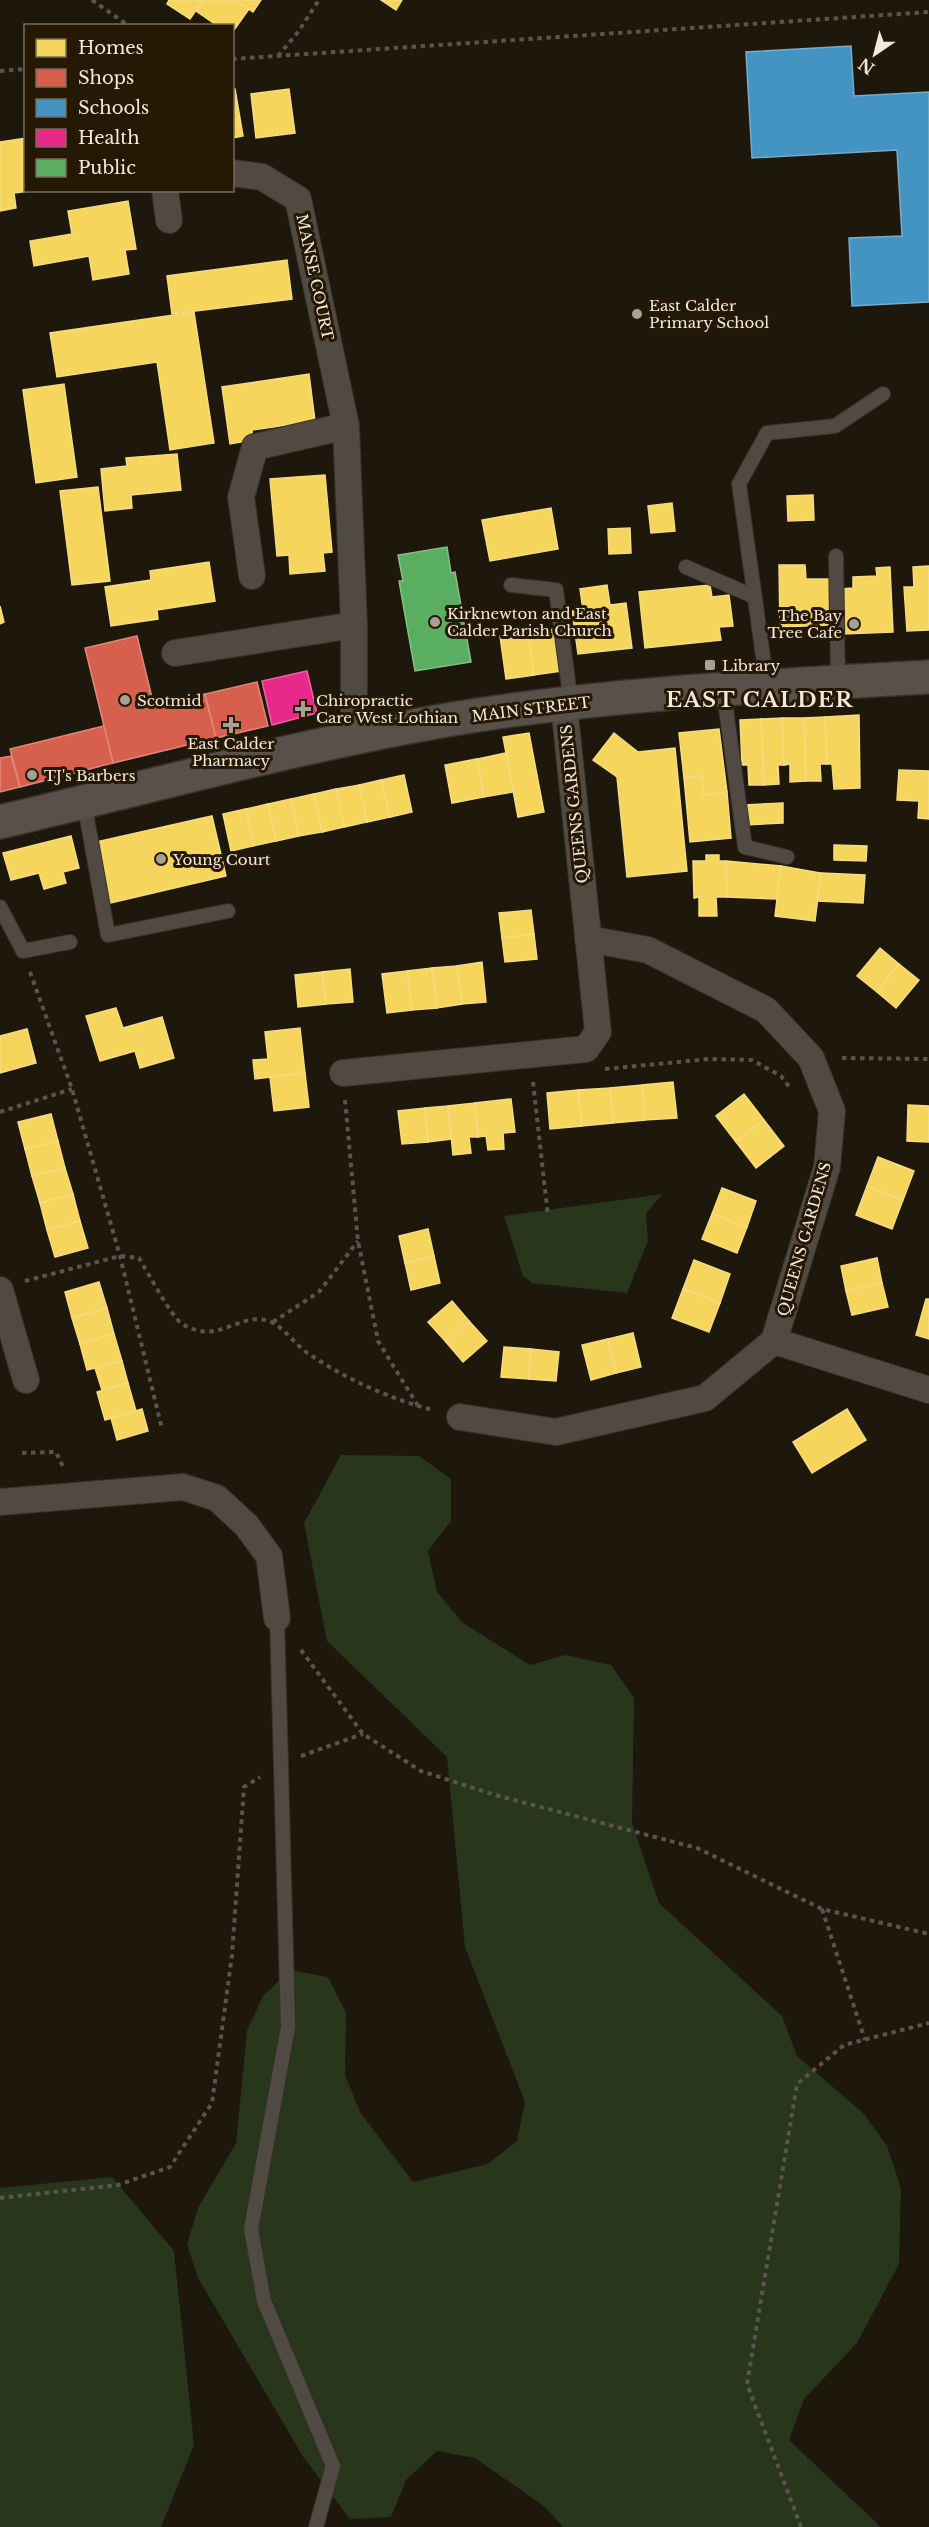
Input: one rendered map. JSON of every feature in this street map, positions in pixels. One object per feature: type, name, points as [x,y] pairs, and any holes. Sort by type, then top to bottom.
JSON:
[{"type":"main road","name":"MAIN STREET","points":[[0,822],[354,737],[455,718],[723,687],[929,677]]},
{"type":"street","name":"MANSE COURT","points":[[234,173],[262,177],[298,199],[346,426],[354,625],[354,737]]},
{"type":"street","points":[[165,192],[169,220]]},
{"type":"street","points":[[252,576],[241,497],[255,447],[346,426]]},
{"type":"street","points":[[175,652],[354,625]]},
{"type":"street","name":"QUEENS GARDENS","points":[[568,704],[598,1032],[586,1048]]},
{"type":"street","name":"QUEENS GARDENS","points":[[588,939],[648,950],[766,1010],[811,1058],[832,1111],[827,1167],[774,1341]]},
{"type":"street","points":[[343,1073],[586,1048]]},
{"type":"street","points":[[11,1286],[26,1380]]},
{"type":"street","points":[[460,1417],[556,1432],[705,1398],[774,1341],[929,1390]]},
{"type":"street","points":[[0,1502],[183,1486],[217,1498],[247,1526],[269,1556],[277,1618]]},
{"type":"lane","points":[[767,685],[739,484],[767,433],[835,426],[882,394]]},
{"type":"lane","points":[[836,556],[838,682]]},
{"type":"lane","points":[[686,567],[755,597]]},
{"type":"lane","points":[[511,585],[556,590],[568,704]]},
{"type":"lane","points":[[723,687],[745,847],[787,856]]},
{"type":"lane","points":[[84,802],[108,935],[228,911]]},
{"type":"lane","points":[[0,907],[23,951],[70,942]]},
{"type":"lane","points":[[277,1618],[288,2027],[251,2229],[264,2301],[333,2466],[316,2527]]},
{"type":"path","points":[[92,0],[126,24]]},
{"type":"path","points":[[277,57],[320,0]]},
{"type":"path","points":[[234,59],[929,12]]},
{"type":"path","points":[[0,71],[24,69]]},
{"type":"path","points":[[23,951],[72,1089],[120,1256],[162,1429]]},
{"type":"path","points":[[586,1048],[604,1069],[709,1059],[752,1060],[781,1076],[795,1094]]},
{"type":"path","points":[[530,1055],[548,1216]]},
{"type":"path","points":[[811,1058],[929,1059]]},
{"type":"path","points":[[343,1073],[358,1241],[378,1341],[419,1406]]},
{"type":"path","points":[[0,1112],[72,1089]]},
{"type":"path","points":[[273,1322],[319,1292],[358,1241]]},
{"type":"path","points":[[11,1286],[120,1256],[139,1258],[178,1322],[203,1334],[226,1329],[255,1318],[273,1322],[307,1354],[356,1381],[419,1406],[460,1417]]},
{"type":"path","points":[[22,1454],[57,1452],[77,1497]]},
{"type":"path","points":[[277,1618],[363,1734],[421,1771],[495,1795],[697,1848],[822,1909],[929,1934]]},
{"type":"path","points":[[0,2198],[118,2185],[170,2167],[212,2103],[232,1955],[244,1787],[281,1764],[363,1734]]},
{"type":"path","points":[[822,1909],[866,2040]]},
{"type":"path","points":[[801,2527],[747,2384],[797,2084],[844,2045],[929,2023]]},
{"type":"green space","points":[[662,1194],[646,1214],[648,1241],[627,1293],[532,1283],[523,1276],[504,1216]]},
{"type":"green space","points":[[341,1455],[419,1456],[451,1479],[451,1521],[428,1551],[437,1592],[463,1623],[530,1665],[565,1655],[611,1665],[634,1698],[632,1823],[659,1903],[782,2016],[797,2056],[864,2114],[887,2146],[901,2188],[899,2264],[857,2343],[804,2399],[789,2440],[881,2527],[563,2527],[545,2507],[475,2458],[437,2451],[406,2480],[391,2517],[350,2519],[302,2455],[198,2278],[187,2244],[198,2208],[236,2143],[247,2031],[263,1996],[290,1970],[328,1977],[346,2013],[345,2075],[360,2112],[413,2182],[488,2164],[517,2141],[525,2102],[465,1947],[447,1757],[327,1641],[304,1523]]},
{"type":"green space","points":[[112,2177],[174,2251],[194,2445],[161,2527],[0,2527],[0,2188]]},
{"type":"building: Homes","points":[[169,0],[203,0],[190,19],[167,4]]},
{"type":"building: Homes","points":[[203,0],[235,0],[249,9],[234,30],[234,24],[215,24],[196,11]]},
{"type":"building: Homes","points":[[235,0],[261,0],[253,12]]},
{"type":"building: Homes","points":[[381,0],[402,0],[396,10]]},
{"type":"building: Homes","points":[[234,89],[235,89],[243,136],[234,138]]},
{"type":"building: Homes","points":[[289,89],[295,133],[256,138],[251,94]]},
{"type":"building: Homes","points":[[24,138],[24,192],[14,193],[16,208],[0,211],[0,142]]},
{"type":"building: Homes","points":[[128,201],[136,249],[125,250],[129,274],[93,280],[89,256],[34,266],[30,241],[72,234],[68,211]]},
{"type":"building: Homes","points":[[287,260],[292,299],[172,314],[167,276]]},
{"type":"building: Homes","points":[[194,312],[214,443],[170,450],[157,362],[57,377],[50,333]]},
{"type":"building: Homes","points":[[309,374],[315,421],[252,430],[253,440],[230,444],[222,387]]},
{"type":"building: Homes","points":[[64,384],[77,477],[36,483],[23,390]]},
{"type":"building: Homes","points":[[177,454],[181,490],[131,495],[132,508],[105,511],[101,469],[127,466],[126,458]]},
{"type":"building: Homes","points":[[325,475],[332,552],[323,553],[325,571],[290,574],[289,555],[277,556],[270,479]]},
{"type":"building: Homes","points":[[98,487],[110,581],[72,585],[60,491]]},
{"type":"building: Homes","points":[[813,495],[814,520],[788,521],[787,496]]},
{"type":"building: Homes","points":[[672,503],[675,531],[651,533],[648,506]]},
{"type":"building: Homes","points":[[551,508],[558,549],[490,561],[482,520]]},
{"type":"building: Homes","points":[[630,528],[631,553],[609,554],[608,529]]},
{"type":"building: Homes","points":[[209,562],[215,601],[157,610],[158,619],[111,626],[105,587],[151,580],[150,571]]},
{"type":"building: Homes","points":[[779,565],[805,565],[806,579],[829,579],[830,625],[780,627]]},
{"type":"building: Homes","points":[[929,566],[929,630],[907,631],[904,587],[914,587],[913,567]]},
{"type":"building: Homes","points":[[890,567],[893,632],[842,634],[840,589],[853,588],[853,577],[877,576],[876,568]]},
{"type":"building: Homes","points":[[607,585],[610,605],[626,603],[632,648],[578,654],[572,611],[583,610],[580,589]]},
{"type":"building: Homes","points":[[710,585],[712,597],[729,595],[733,626],[719,627],[721,640],[645,648],[639,592]]},
{"type":"building: Homes","points":[[0,606],[4,622],[0,624]]},
{"type":"building: Homes","points":[[555,629],[561,671],[534,675],[528,632]]},
{"type":"building: Homes","points":[[528,632],[534,675],[506,679],[500,636]]},
{"type":"building: Homes","points":[[859,715],[860,788],[834,789],[832,764],[827,764],[825,717]]},
{"type":"building: Homes","points":[[825,717],[827,764],[820,764],[821,781],[806,781],[804,718]]},
{"type":"building: Homes","points":[[782,718],[804,718],[806,781],[790,782],[790,764],[784,765]]},
{"type":"building: Homes","points":[[782,718],[784,765],[778,765],[779,784],[764,785],[761,719]]},
{"type":"building: Homes","points":[[761,719],[764,785],[749,785],[748,765],[742,765],[740,720]]},
{"type":"building: Homes","points":[[719,729],[727,792],[703,795],[702,776],[684,778],[679,733]]},
{"type":"building: Homes","points":[[529,733],[544,812],[518,817],[503,737]]},
{"type":"building: Homes","points":[[614,733],[638,752],[675,748],[687,871],[627,877],[617,777],[593,760]]},
{"type":"building: Homes","points":[[506,753],[513,792],[484,797],[477,759]]},
{"type":"building: Homes","points":[[477,759],[484,797],[452,803],[445,765]]},
{"type":"building: Homes","points":[[899,770],[929,771],[929,819],[918,818],[919,801],[897,800]]},
{"type":"building: Homes","points":[[404,775],[412,812],[390,817],[381,780]]},
{"type":"building: Homes","points":[[702,776],[703,795],[727,792],[731,838],[690,842],[684,778]]},
{"type":"building: Homes","points":[[381,780],[390,817],[367,822],[359,785]]},
{"type":"building: Homes","points":[[359,785],[367,822],[344,827],[336,789]]},
{"type":"building: Homes","points":[[336,789],[344,827],[322,832],[314,794]]},
{"type":"building: Homes","points":[[314,794],[322,832],[299,836],[291,799]]},
{"type":"building: Homes","points":[[291,799],[299,836],[276,841],[268,804]]},
{"type":"building: Homes","points":[[783,803],[783,823],[745,825],[744,805]]},
{"type":"building: Homes","points":[[268,804],[276,841],[253,846],[246,809]]},
{"type":"building: Homes","points":[[246,809],[253,846],[231,851],[223,814]]},
{"type":"building: Homes","name":"Young Court","points":[[212,816],[226,876],[110,903],[96,842]]},
{"type":"building: Homes","points":[[71,836],[79,868],[63,872],[66,883],[44,889],[39,873],[11,880],[3,853]]},
{"type":"building: Homes","points":[[834,845],[867,846],[866,861],[834,860]]},
{"type":"building: Homes","points":[[706,855],[719,855],[719,861],[726,861],[727,897],[716,897],[717,916],[699,916],[699,897],[694,898],[693,861],[706,861]]},
{"type":"building: Homes","points":[[726,861],[781,866],[777,899],[727,897]]},
{"type":"building: Homes","points":[[781,866],[821,873],[815,921],[775,916]]},
{"type":"building: Homes","points":[[821,873],[865,875],[863,903],[817,901]]},
{"type":"building: Homes","points":[[531,910],[534,934],[502,938],[499,913]]},
{"type":"building: Homes","points":[[534,934],[537,959],[505,962],[502,938]]},
{"type":"building: Homes","points":[[880,948],[899,964],[877,992],[857,976]]},
{"type":"building: Homes","points":[[482,962],[486,1002],[462,1004],[457,966]]},
{"type":"building: Homes","points":[[899,964],[919,980],[896,1008],[877,992]]},
{"type":"building: Homes","points":[[457,966],[462,1004],[437,1008],[432,968]]},
{"type":"building: Homes","points":[[432,968],[437,1008],[412,1010],[407,971]]},
{"type":"building: Homes","points":[[350,969],[353,1002],[326,1004],[322,972]]},
{"type":"building: Homes","points":[[407,971],[412,1010],[387,1013],[382,974]]},
{"type":"building: Homes","points":[[322,972],[326,1004],[298,1007],[295,975]]},
{"type":"building: Homes","points":[[116,1008],[123,1028],[162,1017],[174,1058],[140,1068],[135,1051],[100,1061],[86,1016]]},
{"type":"building: Homes","points":[[300,1028],[305,1073],[255,1079],[253,1060],[268,1059],[265,1032]]},
{"type":"building: Homes","points":[[27,1029],[36,1063],[0,1073],[0,1036]]},
{"type":"building: Homes","points":[[305,1073],[309,1107],[274,1111],[270,1077]]},
{"type":"building: Homes","points":[[673,1082],[677,1118],[645,1120],[642,1085]]},
{"type":"building: Homes","points":[[642,1085],[645,1120],[613,1123],[610,1088]]},
{"type":"building: Homes","points":[[610,1088],[613,1123],[582,1126],[578,1090]]},
{"type":"building: Homes","points":[[578,1090],[582,1126],[550,1129],[547,1093]]},
{"type":"building: Homes","points":[[744,1094],[764,1120],[736,1142],[716,1116]]},
{"type":"building: Homes","points":[[511,1099],[515,1132],[503,1133],[504,1149],[488,1150],[486,1136],[478,1137],[475,1103]]},
{"type":"building: Homes","points":[[475,1103],[478,1137],[469,1137],[471,1153],[453,1155],[448,1106]]},
{"type":"building: Homes","points":[[908,1105],[929,1106],[929,1142],[907,1141]]},
{"type":"building: Homes","points":[[448,1106],[451,1139],[428,1142],[425,1108]]},
{"type":"building: Homes","points":[[425,1108],[428,1142],[402,1144],[398,1111]]},
{"type":"building: Homes","points":[[51,1114],[58,1141],[25,1149],[18,1122]]},
{"type":"building: Homes","points":[[764,1120],[784,1146],[756,1168],[736,1142]]},
{"type":"building: Homes","points":[[58,1141],[65,1168],[32,1176],[25,1149]]},
{"type":"building: Homes","points":[[878,1157],[914,1171],[903,1200],[867,1186]]},
{"type":"building: Homes","points":[[65,1168],[73,1194],[40,1203],[32,1176]]},
{"type":"building: Homes","points":[[867,1186],[903,1200],[892,1229],[856,1215]]},
{"type":"building: Homes","points":[[722,1188],[756,1201],[747,1227],[712,1214]]},
{"type":"building: Homes","points":[[73,1194],[80,1221],[47,1230],[40,1203]]},
{"type":"building: Homes","points":[[712,1214],[747,1227],[737,1253],[702,1239]]},
{"type":"building: Homes","points":[[80,1221],[88,1248],[55,1257],[47,1230]]},
{"type":"building: Homes","points":[[428,1229],[434,1256],[405,1263],[399,1236]]},
{"type":"building: Homes","points":[[434,1256],[440,1283],[411,1290],[405,1263]]},
{"type":"building: Homes","points":[[877,1258],[882,1283],[846,1291],[841,1266]]},
{"type":"building: Homes","points":[[694,1260],[730,1274],[720,1303],[683,1289]]},
{"type":"building: Homes","points":[[99,1282],[107,1308],[72,1318],[65,1292]]},
{"type":"building: Homes","points":[[882,1283],[888,1307],[852,1315],[846,1291]]},
{"type":"building: Homes","points":[[683,1289],[720,1303],[709,1332],[672,1318]]},
{"type":"building: Homes","points":[[926,1299],[929,1299],[929,1339],[916,1335]]},
{"type":"building: Homes","points":[[452,1301],[469,1321],[446,1342],[428,1322]]},
{"type":"building: Homes","points":[[107,1308],[114,1334],[80,1344],[72,1318]]},
{"type":"building: Homes","points":[[469,1321],[487,1341],[463,1362],[446,1342]]},
{"type":"building: Homes","points":[[633,1333],[641,1367],[616,1373],[608,1339]]},
{"type":"building: Homes","points":[[114,1334],[122,1361],[87,1370],[80,1344]]},
{"type":"building: Homes","points":[[608,1339],[616,1373],[591,1380],[582,1345]]},
{"type":"building: Homes","points":[[504,1347],[531,1349],[529,1379],[501,1377]]},
{"type":"building: Homes","points":[[531,1349],[559,1352],[556,1381],[529,1379]]},
{"type":"building: Homes","points":[[122,1361],[128,1383],[102,1390],[95,1368]]},
{"type":"building: Homes","points":[[128,1383],[136,1411],[105,1420],[97,1392]]},
{"type":"building: Homes","points":[[142,1409],[148,1431],[117,1440],[111,1418]]},
{"type":"building: Homes","points":[[847,1409],[866,1440],[812,1473],[793,1442]]},
{"type":"building: Shops","name":"Scotmid","points":[[137,636],[154,706],[205,694],[216,738],[113,763],[85,648]]},
{"type":"building: Shops","points":[[257,682],[268,726],[216,738],[205,694]]},
{"type":"building: Shops","points":[[104,726],[113,763],[20,787],[10,749]]},
{"type":"building: Shops","points":[[11,756],[20,787],[0,792],[0,758]]},
{"type":"building: Schools","points":[[851,46],[854,96],[929,92],[929,302],[852,306],[849,238],[902,236],[897,150],[752,158],[746,52]]},
{"type":"building: Health","points":[[307,671],[317,713],[272,725],[262,681]]},
{"type":"building: Public","name":"Kirknewton and East Calder Parish Church","points":[[447,547],[451,573],[455,572],[471,662],[415,671],[399,581],[403,581],[398,555]]},
{"type":"place","name":"East Calder Primary School","points":[[637,314]]},
{"type":"place","name":"Kirknewton and East Calder Parish Church","points":[[435,622]]},
{"type":"place","name":"The Bay Tree Cafe","points":[[854,624]]},
{"type":"place","name":"Library","points":[[710,665]]},
{"type":"place","name":"Scotmid","points":[[125,700]]},
{"type":"place","name":"Chiropractic Care West Lothian","points":[[303,709]]},
{"type":"place","name":"East Calder Pharmacy","points":[[231,725]]},
{"type":"place","name":"TJ's Barbers","points":[[32,775]]},
{"type":"place","name":"Young Court","points":[[161,859]]},
{"type":"district","name":"EAST CALDER","points":[[760,700]]}]
